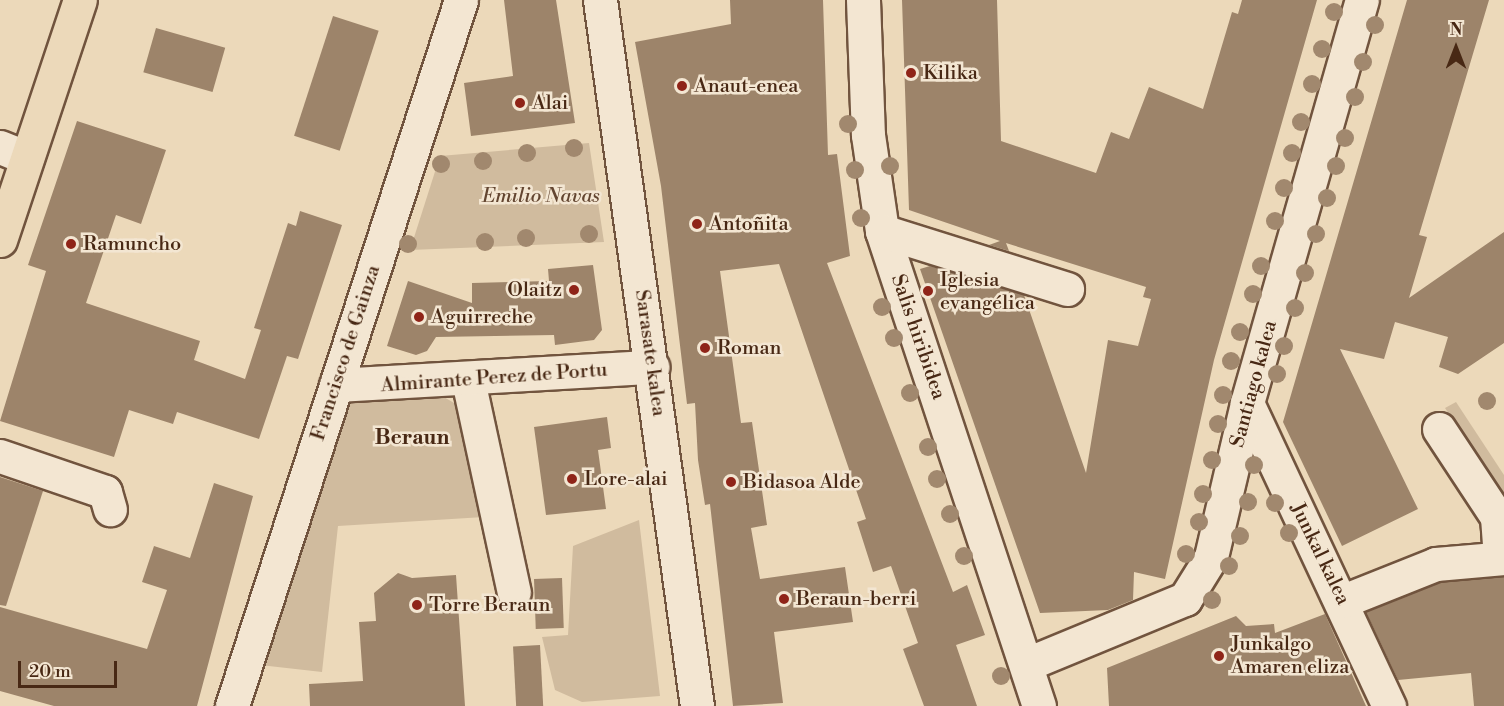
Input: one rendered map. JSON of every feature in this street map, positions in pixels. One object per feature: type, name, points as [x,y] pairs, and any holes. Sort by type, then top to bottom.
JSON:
[{"type":"main road","points":[[0,240],[14,153],[80,0]]},
{"type":"street","name":"Francisco de Gainza","points":[[232,706],[461,0]]},
{"type":"street","name":"Sarasate kalea","points":[[600,0],[697,706]]},
{"type":"street","name":"Salis hiribidea","points":[[864,0],[868,135],[882,231],[1028,664],[1040,706]]},
{"type":"street","name":"Santiago kalea","points":[[1028,664],[1185,599],[1211,557],[1247,403],[1362,0]]},
{"type":"street","points":[[882,231],[1067,290]]},
{"type":"street","name":"Almirante Perez de Portu","points":[[336,385],[468,380],[652,368]]},
{"type":"street","points":[[468,380],[514,592]]},
{"type":"street","name":"Junkal kalea","points":[[1247,403],[1343,602],[1389,706]]},
{"type":"street","points":[[1343,602],[1436,564],[1502,558],[1497,517],[1439,429]]},
{"type":"street","points":[[0,456],[105,492],[110,508]]},
{"type":"green space","name":"Emilio Navas","points":[[589,143],[604,242],[410,250],[440,156]]},
{"type":"green space","points":[[437,393],[461,407],[484,517],[338,526],[322,672],[260,665],[343,398]]},
{"type":"green space","points":[[1456,402],[1504,475],[1504,497],[1445,408]]},
{"type":"green space","points":[[639,520],[660,696],[582,702],[555,690],[542,637],[568,635],[573,546]]},
{"type":"building","name":"Alai","points":[[504,0],[556,0],[575,123],[471,136],[464,83],[513,76]]},
{"type":"building","points":[[730,0],[823,0],[828,155],[837,154],[850,256],[827,263],[953,592],[967,585],[985,635],[956,645],[977,706],[924,706],[903,649],[918,643],[891,566],[873,572],[857,522],[866,519],[779,264],[720,271],[741,423],[752,422],[767,525],[751,528],[760,579],[845,567],[853,622],[774,632],[783,703],[733,706],[710,504],[705,505],[698,460],[695,403],[687,404],[661,186],[635,42],[731,24]]},
{"type":"building","points":[[902,0],[997,0],[1001,141],[1096,173],[1111,132],[1129,139],[1149,87],[1203,109],[1232,12],[1238,14],[1242,0],[1317,0],[1214,360],[1165,579],[1134,572],[1133,600],[1108,610],[1040,613],[920,269],[930,266],[1024,295],[1086,473],[1108,340],[1138,346],[1151,299],[1143,297],[1146,287],[1006,243],[1009,251],[989,245],[1000,241],[909,210]]},
{"type":"building","points":[[1407,0],[1489,0],[1419,235],[1427,237],[1409,298],[1504,232],[1504,343],[1458,374],[1439,367],[1448,337],[1395,322],[1384,359],[1340,349],[1418,509],[1342,546],[1283,422]]},
{"type":"building","points":[[333,16],[379,31],[340,151],[294,136]]},
{"type":"building","points":[[156,28],[225,48],[213,92],[143,72]]},
{"type":"building","points":[[77,121],[166,150],[141,224],[116,215],[86,303],[200,341],[194,360],[245,379],[261,330],[254,328],[288,223],[296,226],[300,211],[342,225],[298,359],[287,356],[259,439],[177,412],[173,424],[129,410],[114,457],[0,421],[46,271],[28,265]]},
{"type":"building","points":[[593,265],[602,330],[594,340],[555,345],[554,335],[436,337],[427,351],[416,355],[387,346],[408,281],[472,303],[472,283],[549,281],[548,269]]},
{"type":"building","name":"Lore-alai","points":[[607,417],[611,448],[598,450],[606,509],[546,515],[534,427]]},
{"type":"building","points":[[0,477],[43,491],[6,606],[0,605]]},
{"type":"building","points":[[214,483],[253,496],[197,706],[54,706],[0,691],[0,607],[147,649],[167,590],[142,582],[154,546],[190,558]]},
{"type":"building","points":[[398,573],[412,578],[456,575],[465,706],[310,706],[309,684],[363,681],[359,622],[376,621],[374,593]]},
{"type":"building","points":[[1504,577],[1504,706],[1474,706],[1471,673],[1398,680],[1366,612],[1440,582]]},
{"type":"building","points":[[562,578],[564,628],[536,629],[534,579]]},
{"type":"building","name":"Junkalgo Amaren eliza","points":[[1325,614],[1366,706],[1109,706],[1107,668],[1236,616],[1246,626],[1274,624],[1275,633]]},
{"type":"building","points":[[540,645],[543,706],[516,706],[513,646]]},
{"type":"place","name":"Kilika","points":[[911,73]]},
{"type":"place","name":"Anaut-enea","points":[[682,86]]},
{"type":"place","name":"Alai","points":[[520,103]]},
{"type":"place","name":"Antoñita","points":[[697,224]]},
{"type":"place","name":"Ramuncho","points":[[71,244]]},
{"type":"place","name":"Olaitz","points":[[574,290]]},
{"type":"place","name":"Iglesia evangélica","points":[[928,291]]},
{"type":"place","name":"Aguirreche","points":[[419,317]]},
{"type":"place","name":"Roman","points":[[705,348]]},
{"type":"place","name":"Lore-alai","points":[[572,479]]},
{"type":"place","name":"Bidasoa Alde","points":[[731,482]]},
{"type":"place","name":"Beraun-berri","points":[[784,599]]},
{"type":"place","name":"Torre Beraun","points":[[417,605]]},
{"type":"place","name":"Junkalgo Amaren eliza","points":[[1219,656]]},
{"type":"district","name":"Beraun","points":[[412,438]]}]
